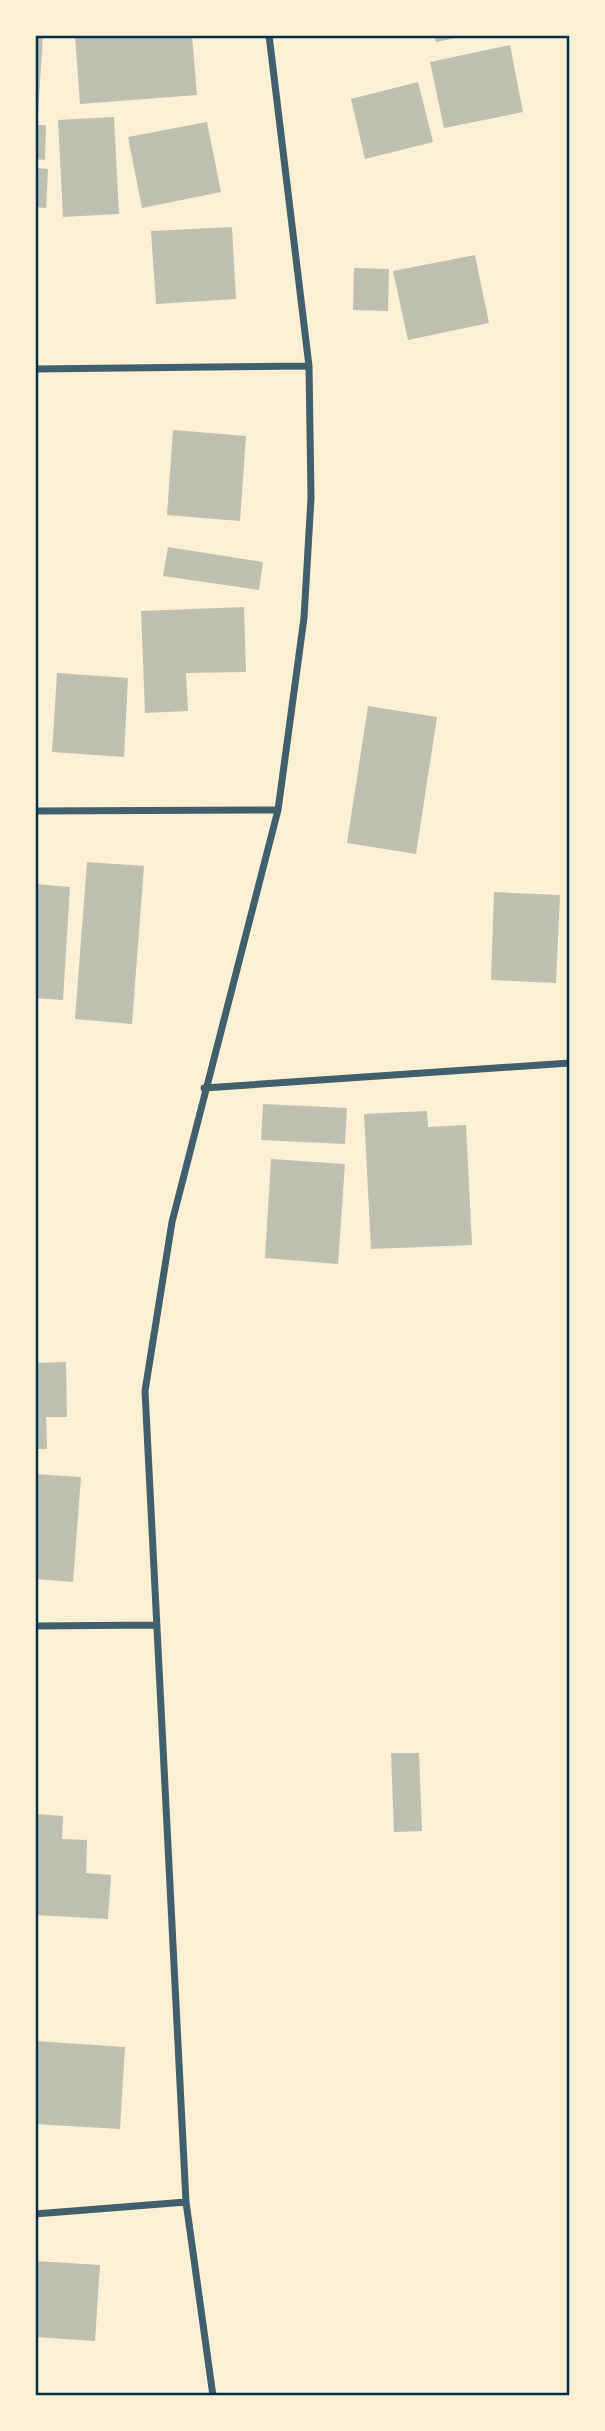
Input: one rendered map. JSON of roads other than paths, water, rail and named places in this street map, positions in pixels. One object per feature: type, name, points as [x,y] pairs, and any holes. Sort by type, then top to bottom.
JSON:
[{"type":"street","points":[[213,2396],[186,2202],[145,1391],[172,1222],[204,1088],[278,810],[304,618],[310,498],[309,366],[269,35]]},
{"type":"street","points":[[35,369],[309,366]]},
{"type":"street","points":[[35,811],[278,810]]},
{"type":"street","points":[[204,1088],[570,1063]]},
{"type":"street","points":[[35,1626],[157,1625]]},
{"type":"street","points":[[35,2214],[186,2202]]}]
